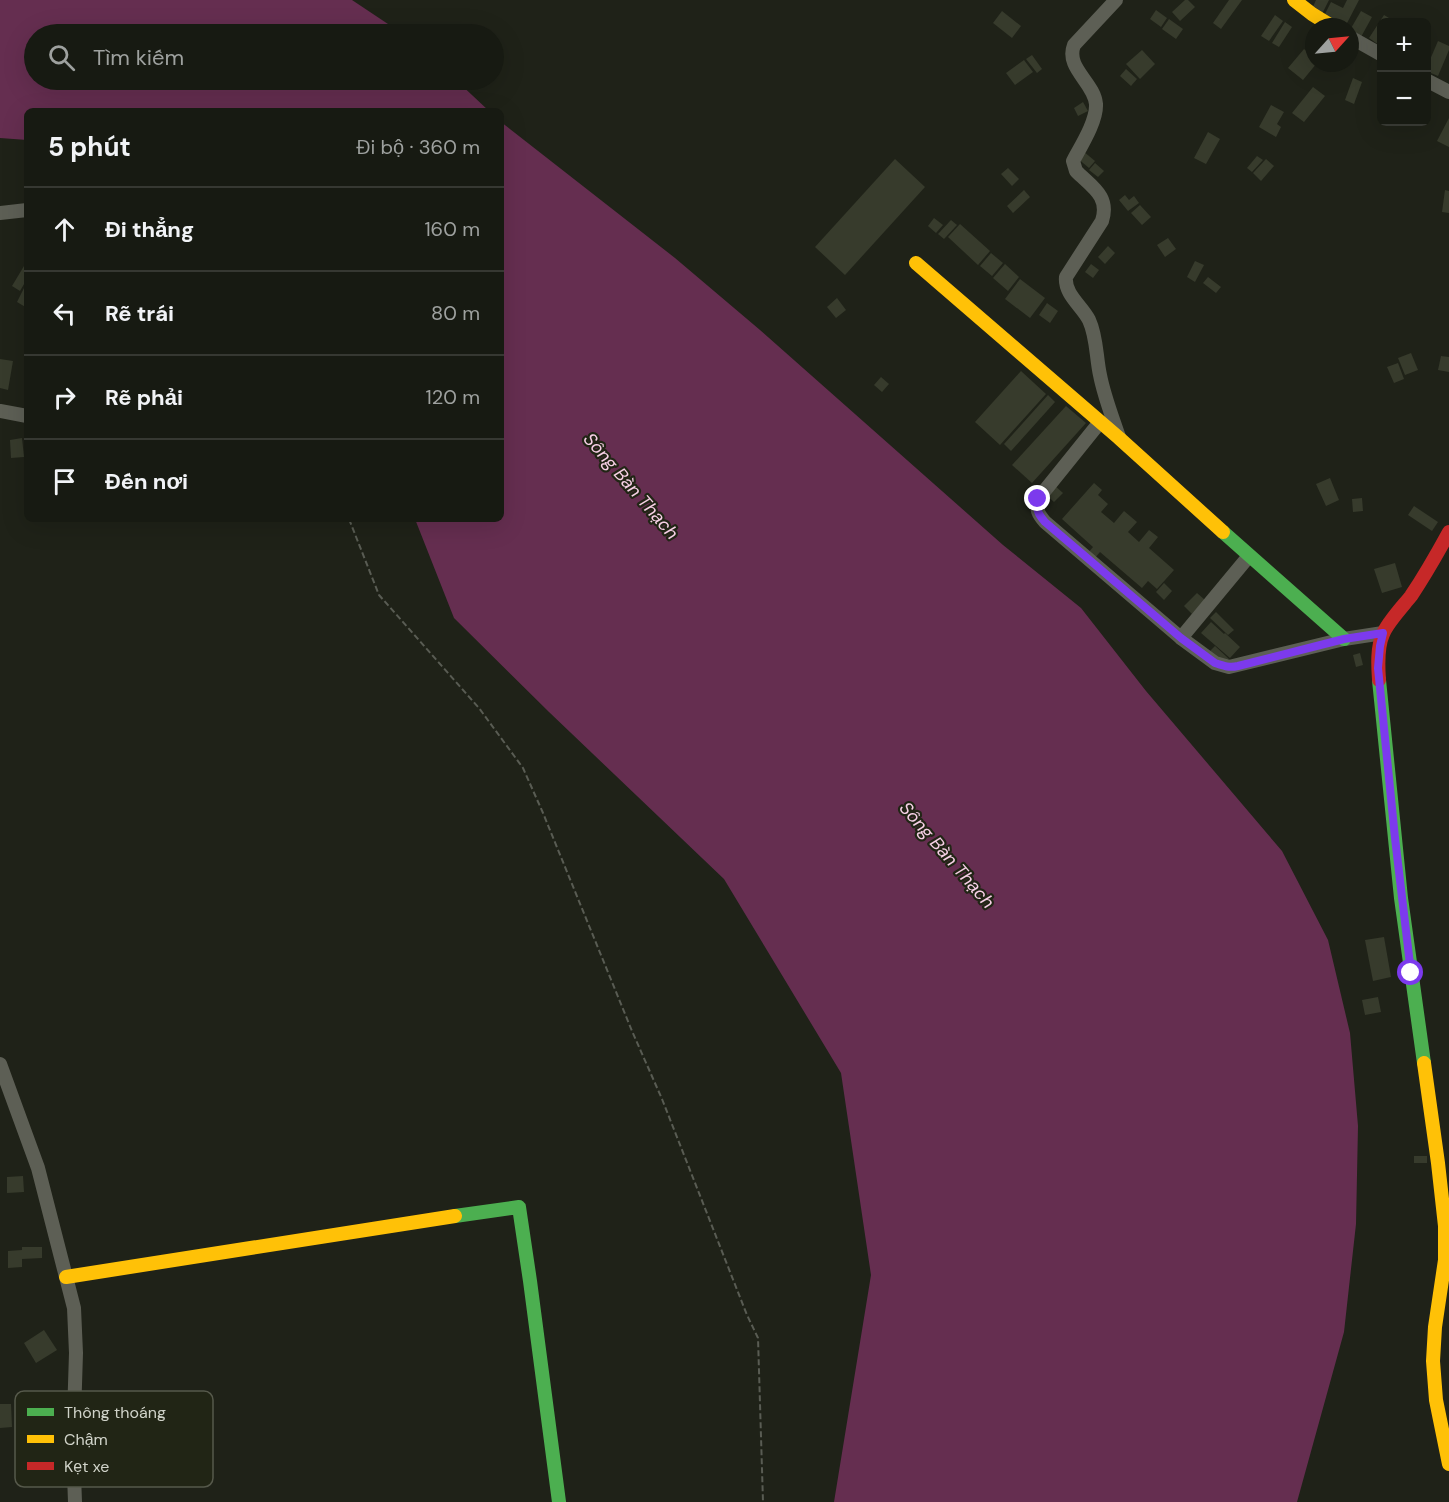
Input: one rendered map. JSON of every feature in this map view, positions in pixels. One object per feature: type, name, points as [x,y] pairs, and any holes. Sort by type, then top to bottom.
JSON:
[{"type":"street","points":[[1116,0],[1072,49],[1072,61],[1096,103],[1094,119],[1073,161],[1074,166],[1101,197],[1105,203],[1105,212],[1102,221],[1066,277],[1065,283],[1093,330],[1100,377],[1119,438]]},
{"type":"street","points":[[1293,0],[1318,18]]},
{"type":"street","points":[[1359,43],[1377,52]]},
{"type":"street","points":[[1431,83],[1449,92]]},
{"type":"street","points":[[0,213],[24,210]]},
{"type":"street","points":[[916,263],[1119,438],[1344,639]]},
{"type":"street","points":[[0,411],[24,415]]},
{"type":"street","points":[[1100,422],[1038,499],[1036,508],[1039,516],[1045,522],[1181,638],[1215,663],[1229,668],[1344,639],[1383,633]]},
{"type":"street","points":[[1449,532],[1429,568],[1383,633],[1378,668],[1411,973],[1445,1230],[1444,1261],[1433,1360],[1439,1417],[1449,1464]]},
{"type":"street","points":[[1181,638],[1249,556]]},
{"type":"street","points":[[0,1064],[38,1168],[74,1308],[75,1391]]},
{"type":"street","points":[[66,1277],[361,1230],[519,1208],[528,1262],[558,1502]]},
{"type":"street","points":[[74,1487],[75,1502]]},
{"type":"path","points":[[350,522],[379,595],[478,708],[523,768],[543,813],[758,1338],[763,1502]]},
{"type":"water","points":[[0,0],[352,0],[388,24],[24,24],[24,90],[467,90],[486,108],[24,108],[24,140],[0,138]]},
{"type":"water","name":"Sông Bàn Thạch","points":[[504,124],[675,258],[1003,545],[1081,608],[1146,691],[1282,851],[1328,940],[1350,1033],[1358,1126],[1356,1224],[1344,1332],[1297,1502],[834,1502],[871,1275],[841,1073],[724,879],[454,618],[416,522],[504,522]]},
{"type":"building","points":[[1185,0],[1195,7],[1180,21],[1172,12]]},
{"type":"building","points":[[1229,0],[1242,0],[1221,29],[1213,23]]},
{"type":"building","points":[[1316,0],[1329,0],[1321,16],[1311,11]]},
{"type":"building","points":[[1347,0],[1359,0],[1350,18],[1323,18],[1331,2],[1343,8]]},
{"type":"building","points":[[1156,10],[1167,18],[1161,27],[1150,19]]},
{"type":"building","points":[[1002,11],[1021,26],[1012,38],[993,23]]},
{"type":"building","points":[[1361,11],[1372,17],[1361,37],[1359,36],[1359,18],[1357,18]]},
{"type":"building","points":[[1275,15],[1283,21],[1269,41],[1261,36]]},
{"type":"building","points":[[1169,19],[1183,29],[1176,39],[1162,29]]},
{"type":"building","points":[[1285,22],[1292,27],[1279,47],[1272,43]]},
{"type":"building","points":[[1377,26],[1377,44],[1369,38]]},
{"type":"building","points":[[1438,41],[1449,46],[1438,76],[1431,73],[1431,57]]},
{"type":"building","points":[[1142,50],[1155,64],[1140,79],[1126,64]]},
{"type":"building","points":[[1305,50],[1305,72],[1310,72],[1303,80],[1288,68]]},
{"type":"building","points":[[1032,55],[1042,69],[1037,73],[1026,59]]},
{"type":"building","points":[[1024,60],[1033,72],[1015,85],[1006,73]]},
{"type":"building","points":[[1126,69],[1137,79],[1131,86],[1120,76]]},
{"type":"building","points":[[1353,78],[1362,82],[1354,104],[1345,100]]},
{"type":"building","points":[[1313,87],[1325,96],[1304,122],[1292,113]]},
{"type":"building","points":[[1083,102],[1088,111],[1078,116],[1074,108]]},
{"type":"building","points":[[1271,105],[1284,112],[1277,124],[1281,127],[1276,137],[1259,127]]},
{"type":"building","points":[[1449,118],[1449,147],[1437,141]]},
{"type":"building","points":[[1208,132],[1220,139],[1206,164],[1194,158]]},
{"type":"building","points":[[1083,151],[1095,161],[1089,168],[1077,158]]},
{"type":"building","points":[[1257,156],[1263,160],[1252,172],[1247,168]]},
{"type":"building","points":[[895,159],[925,187],[845,275],[815,247]]},
{"type":"building","points":[[1266,159],[1274,166],[1261,181],[1253,173]]},
{"type":"building","points":[[1095,163],[1104,171],[1098,177],[1089,170]]},
{"type":"building","points":[[1008,168],[1019,179],[1012,186],[1001,174]]},
{"type":"building","points":[[1024,190],[1030,197],[1013,213],[1007,206]]},
{"type":"building","points":[[1445,190],[1449,191],[1449,213],[1442,212]]},
{"type":"building","points":[[1125,195],[1129,200],[1134,196],[1139,203],[1128,211],[1119,200]]},
{"type":"building","points":[[1140,205],[1151,217],[1142,225],[1131,213]]},
{"type":"building","points":[[934,218],[943,225],[936,233],[928,226]]},
{"type":"building","points":[[951,220],[957,225],[944,239],[938,234]]},
{"type":"building","points":[[960,224],[990,251],[978,265],[948,237]]},
{"type":"building","points":[[1168,238],[1176,249],[1165,257],[1157,245]]},
{"type":"building","points":[[1108,246],[1115,253],[1105,264],[1098,257]]},
{"type":"building","points":[[991,253],[1003,263],[992,276],[980,266]]},
{"type":"building","points":[[1195,261],[1204,265],[1195,282],[1187,277]]},
{"type":"building","points":[[1005,264],[1019,277],[1008,291],[993,278]]},
{"type":"building","points":[[1091,264],[1099,270],[1093,278],[1085,272]]},
{"type":"building","points":[[24,266],[24,284],[20,291],[12,286]]},
{"type":"building","points":[[1208,277],[1221,287],[1216,293],[1203,283]]},
{"type":"building","points":[[1020,279],[1045,298],[1030,318],[1005,299]]},
{"type":"building","points":[[24,288],[24,306],[17,302]]},
{"type":"building","points":[[837,298],[846,310],[836,318],[827,307]]},
{"type":"building","points":[[1047,303],[1058,311],[1050,323],[1039,315]]},
{"type":"building","points":[[1411,353],[1418,370],[1405,375],[1398,358]]},
{"type":"building","points":[[1441,356],[1449,357],[1449,372],[1438,370]]},
{"type":"building","points":[[0,359],[13,361],[8,390],[0,388]]},
{"type":"building","points":[[1398,363],[1404,379],[1394,383],[1387,367]]},
{"type":"building","points":[[1021,371],[1046,394],[1000,445],[975,422]]},
{"type":"building","points":[[881,377],[889,384],[882,392],[874,385]]},
{"type":"building","points":[[1048,395],[1055,402],[1011,451],[1004,444]]},
{"type":"building","points":[[1066,406],[1086,423],[1032,483],[1012,465]]},
{"type":"building","points":[[22,438],[24,457],[11,458],[10,440]]},
{"type":"building","points":[[1330,478],[1339,500],[1326,506],[1316,484]]},
{"type":"building","points":[[1094,483],[1102,490],[1098,495],[1108,504],[1101,512],[1114,523],[1124,511],[1137,522],[1128,532],[1139,542],[1149,530],[1158,537],[1149,548],[1174,570],[1157,589],[1148,581],[1142,588],[1100,552],[1094,559],[1088,553],[1093,547],[1062,519]]},
{"type":"building","points":[[1054,485],[1063,493],[1054,502],[1045,494]]},
{"type":"building","points":[[1362,498],[1363,511],[1353,512],[1352,499]]},
{"type":"building","points":[[1414,506],[1438,522],[1432,531],[1408,515]]},
{"type":"building","points":[[1395,563],[1402,587],[1382,593],[1374,569]]},
{"type":"building","points":[[1164,583],[1172,591],[1164,600],[1156,592]]},
{"type":"building","points":[[1197,593],[1205,600],[1192,614],[1184,606]]},
{"type":"building","points":[[1216,612],[1234,630],[1228,635],[1210,618]]},
{"type":"building","points":[[1211,622],[1240,647],[1230,658],[1201,633]]},
{"type":"building","points":[[1215,646],[1229,659],[1224,664],[1210,651]]},
{"type":"building","points":[[1360,653],[1363,665],[1356,667],[1353,655]]},
{"type":"building","points":[[1384,937],[1391,977],[1373,981],[1365,940]]},
{"type":"building","points":[[1378,997],[1381,1012],[1365,1015],[1362,1000]]},
{"type":"building","points":[[1414,1156],[1427,1156],[1427,1163],[1414,1163]]},
{"type":"building","points":[[23,1176],[24,1192],[7,1193],[7,1177]]},
{"type":"building","points":[[22,1247],[42,1247],[42,1258],[22,1259],[22,1267],[8,1268],[8,1251],[22,1250]]},
{"type":"building","points":[[44,1330],[57,1350],[36,1363],[24,1343]]},
{"type":"building","points":[[0,1404],[11,1404],[12,1427],[0,1428]]},
{"type":"traffic: fast","points":[[1223,532],[1344,639]]},
{"type":"traffic: fast","points":[[1379,680],[1401,898],[1424,1063]]},
{"type":"traffic: fast","points":[[455,1216],[519,1207],[559,1502]]},
{"type":"traffic: slow","points":[[1294,0],[1318,18]]},
{"type":"traffic: slow","points":[[916,263],[1119,438],[1223,532]]},
{"type":"traffic: slow","points":[[1424,1063],[1445,1226],[1445,1260],[1435,1327],[1433,1361],[1436,1400],[1449,1464]]},
{"type":"traffic: slow","points":[[66,1277],[455,1216]]},
{"type":"traffic: jam","points":[[1379,680],[1379,651],[1385,630],[1411,596],[1449,532]]},
{"type":"route","points":[[1038,499],[1036,508],[1039,516],[1045,522],[1181,638],[1222,666],[1229,668],[1344,639],[1383,633],[1378,668],[1411,973]]}]
